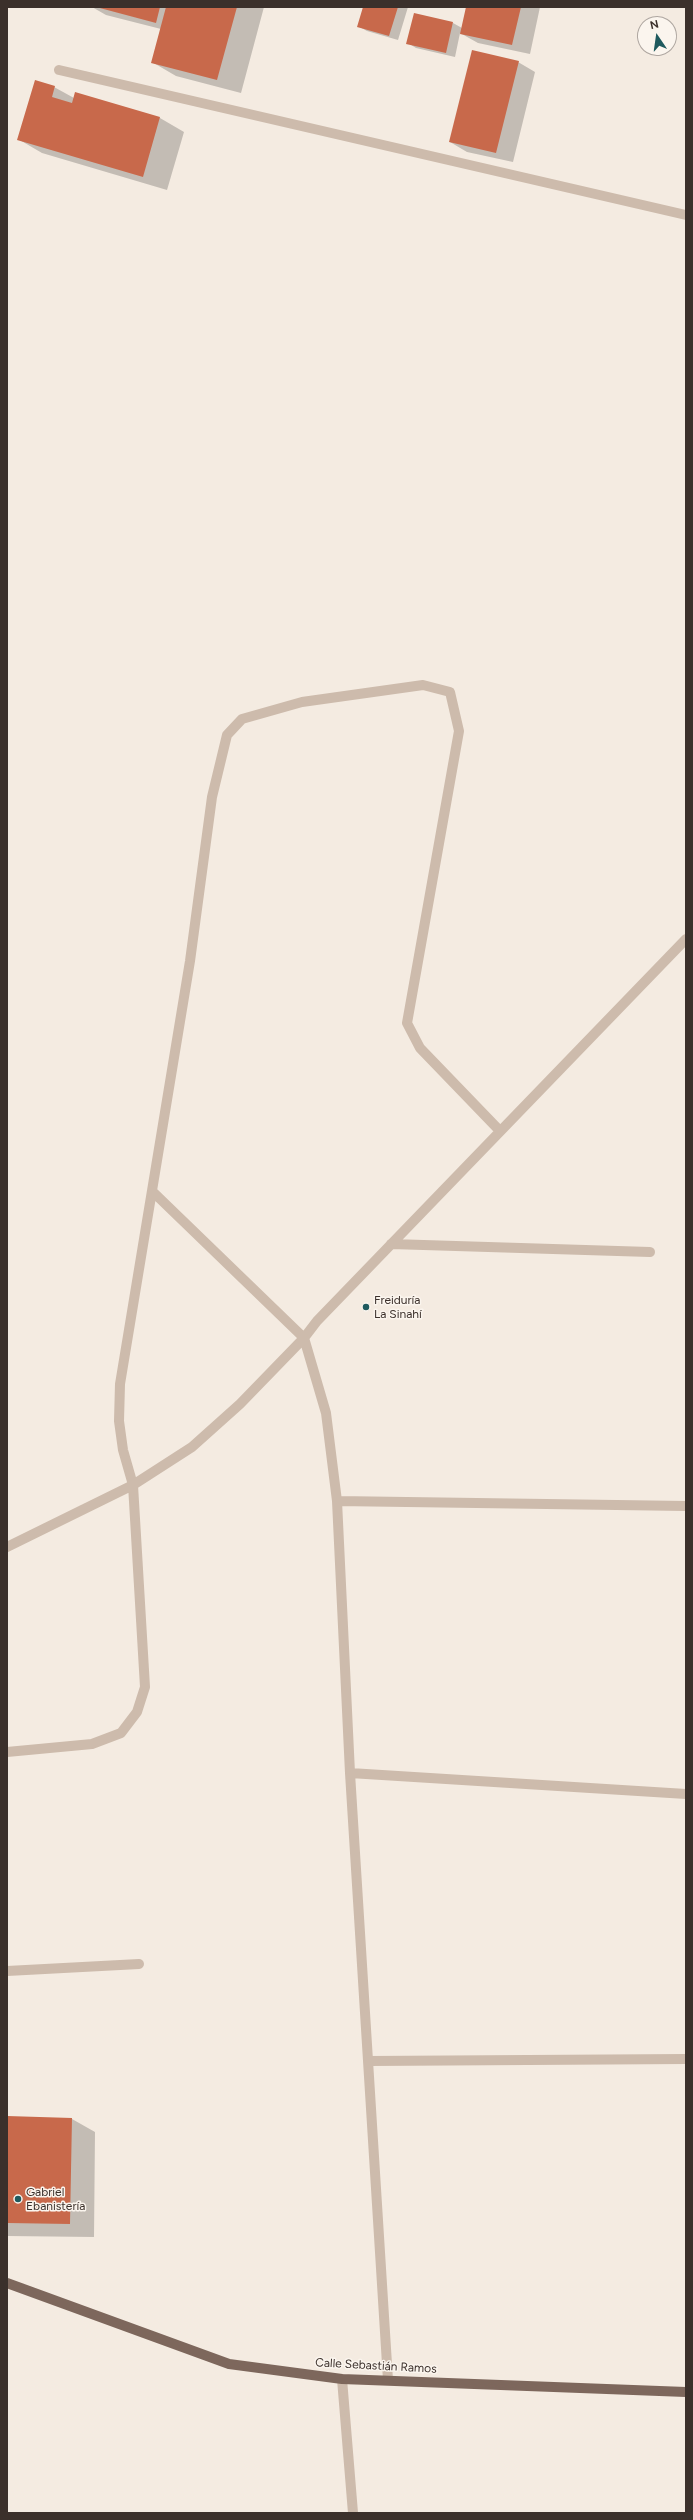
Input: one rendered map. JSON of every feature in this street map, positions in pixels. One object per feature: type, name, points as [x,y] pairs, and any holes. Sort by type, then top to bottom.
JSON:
[{"type":"main road","name":"Calle Sebastián Ramos","points":[[7,2282],[229,2364],[342,2379],[686,2392]]},
{"type":"street","points":[[59,70],[686,215]]},
{"type":"street","points":[[7,1752],[92,1744],[122,1733],[137,1712],[145,1688],[133,1485],[123,1450],[119,1421],[120,1384],[190,961],[212,798],[227,735],[242,719],[302,702],[423,684],[450,692],[459,732],[407,1023],[420,1048],[500,1131]]},
{"type":"street","points":[[7,1547],[133,1485],[192,1448],[240,1404],[304,1338],[316,1321],[686,939]]},
{"type":"street","points":[[152,1192],[304,1338],[326,1413],[337,1501],[350,1773],[388,2380]]},
{"type":"street","points":[[391,1244],[650,1252]]},
{"type":"street","points":[[337,1501],[686,1506]]},
{"type":"street","points":[[350,1773],[686,1794]]},
{"type":"street","points":[[7,1971],[139,1964]]},
{"type":"street","points":[[369,2060],[686,2059]]},
{"type":"street","points":[[342,2379],[353,2513]]},
{"type":"building","points":[[96,7],[160,7],[156,23]]},
{"type":"building","points":[[166,7],[237,7],[217,80],[151,63]]},
{"type":"building","points":[[363,7],[398,7],[389,36],[357,27]]},
{"type":"building","points":[[466,7],[521,7],[512,45],[460,34]]},
{"type":"building","points":[[414,13],[453,22],[446,53],[406,44]]},
{"type":"building","points":[[472,50],[519,61],[496,153],[449,142]]},
{"type":"building","points":[[35,80],[55,86],[52,97],[72,103],[75,92],[160,117],[143,177],[17,140]]},
{"type":"building","points":[[7,2116],[72,2118],[70,2224],[7,2223]]},
{"type":"place","name":"Freiduría La Sinahí","points":[[366,1307]]},
{"type":"place","name":"Gabriel Ebanistería","points":[[18,2199]]}]
